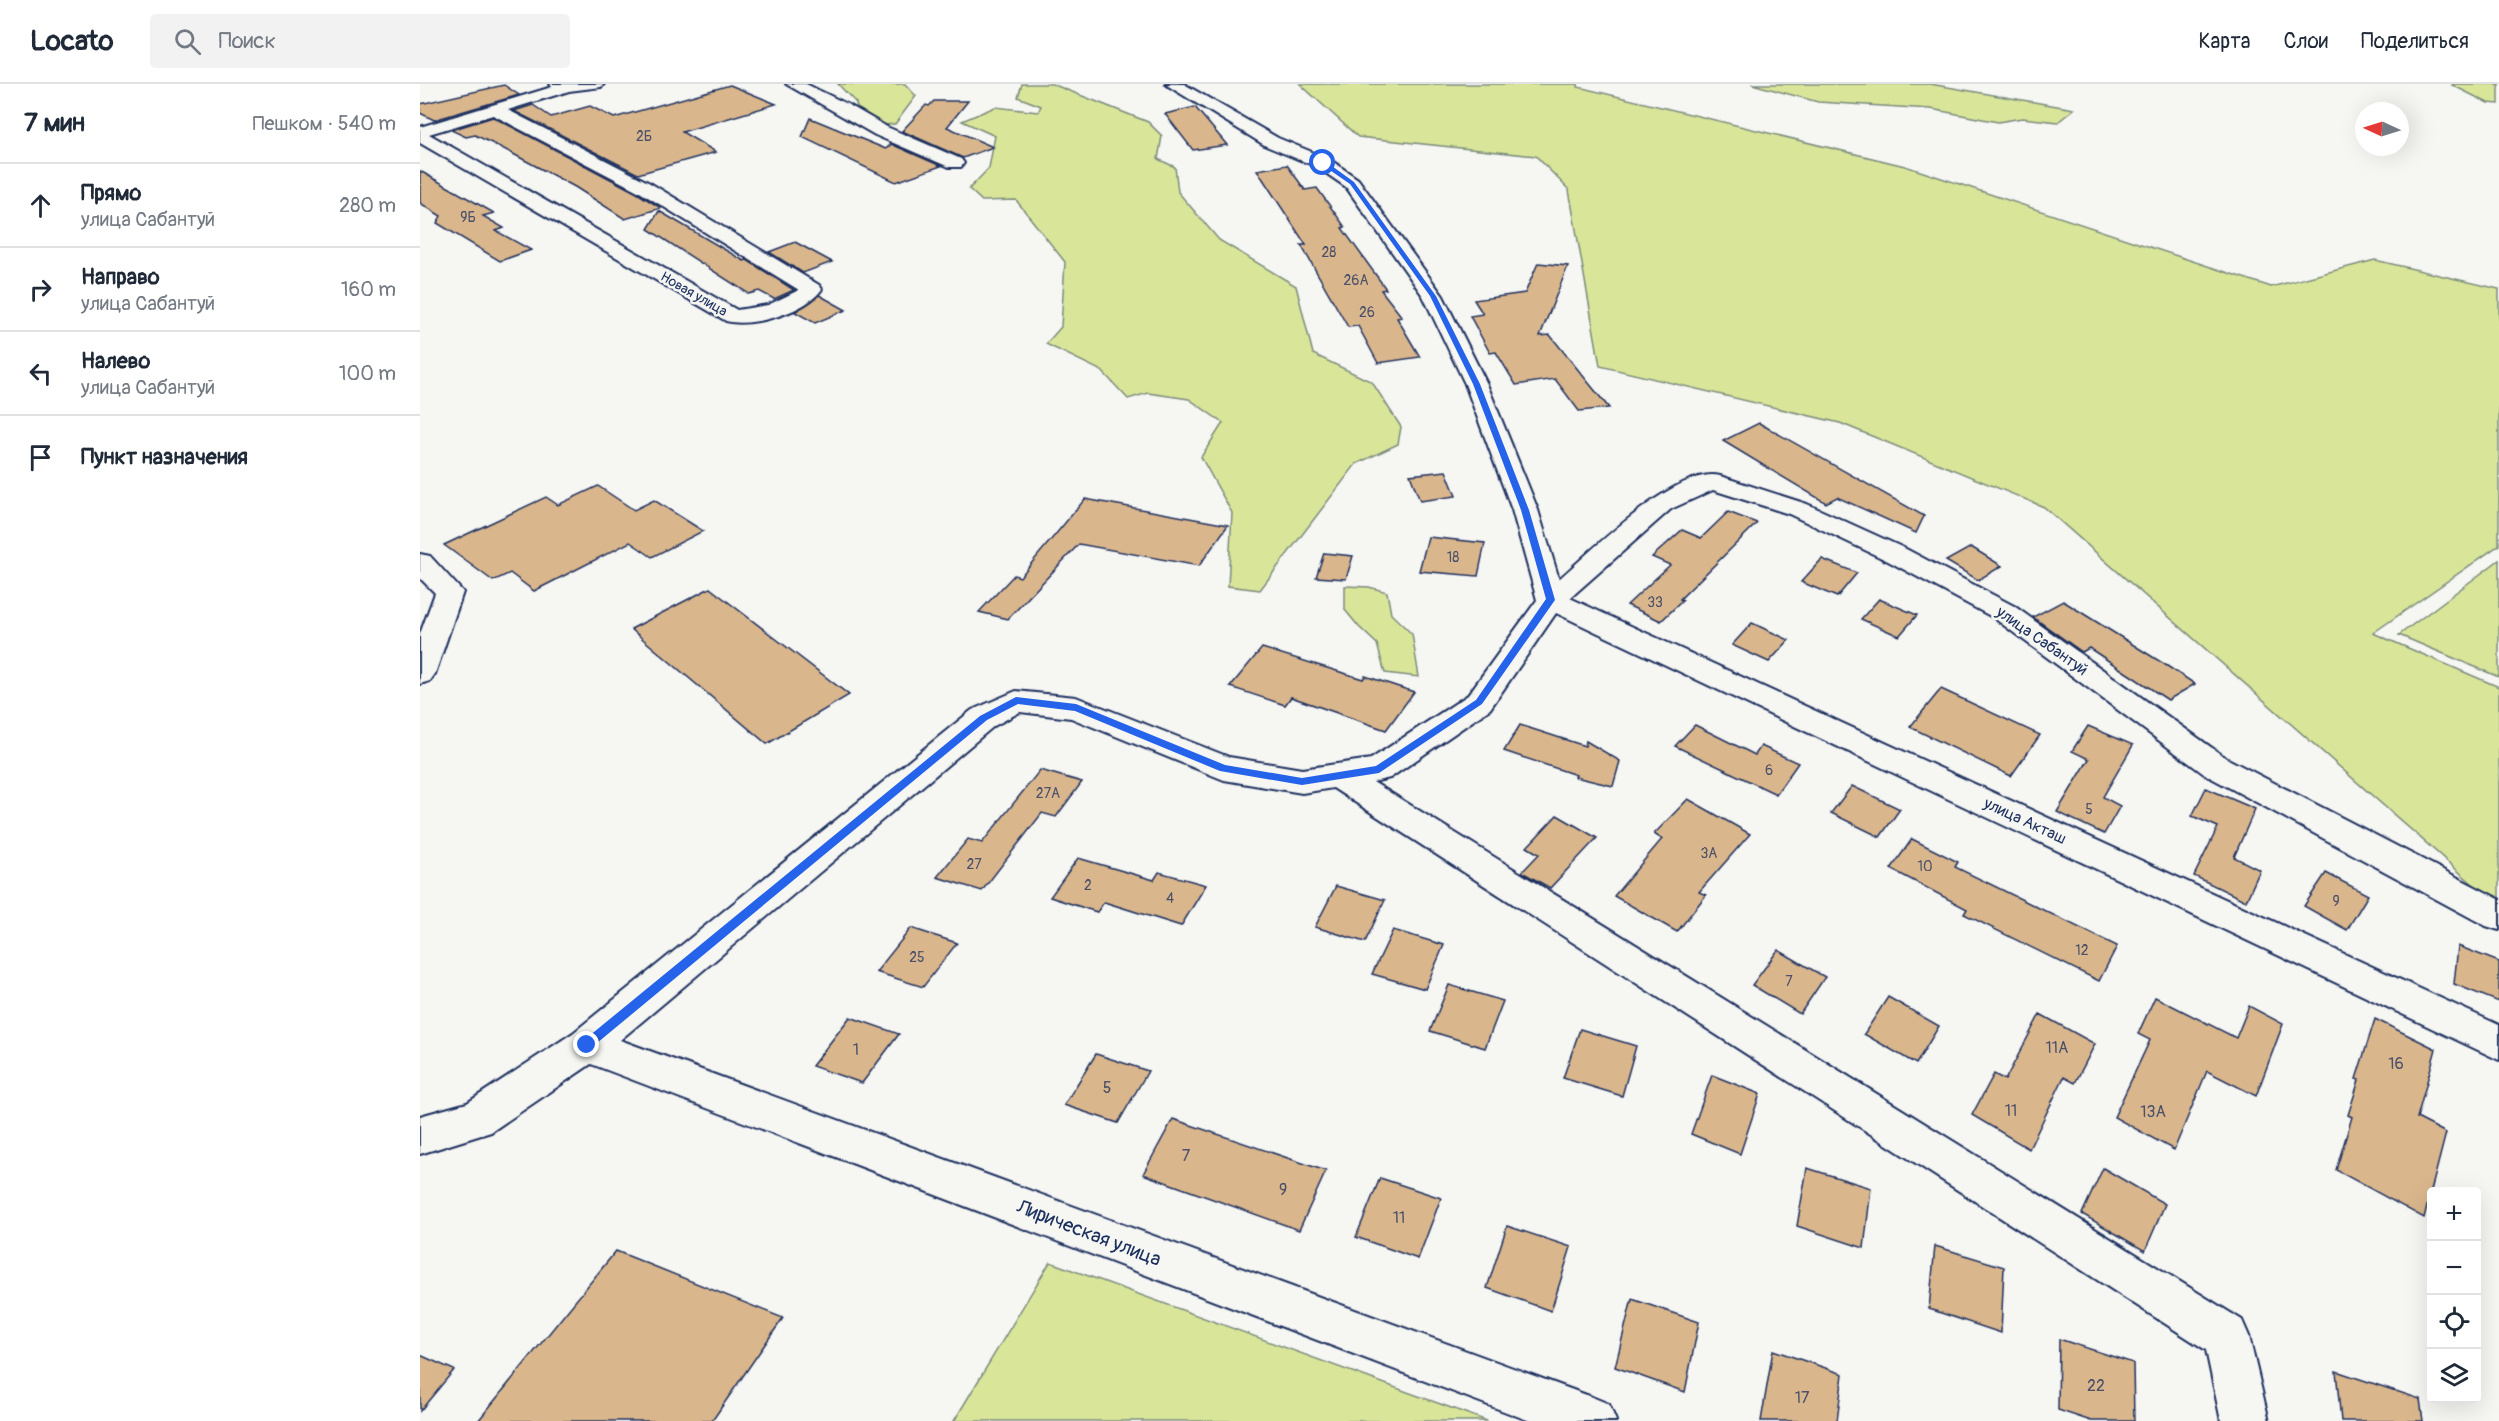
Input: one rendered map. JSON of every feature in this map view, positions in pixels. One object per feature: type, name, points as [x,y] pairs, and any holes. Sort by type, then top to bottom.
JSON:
[{"type":"street","points":[[420,134],[562,86],[596,84]]},
{"type":"street","points":[[794,84],[843,108],[881,131],[955,163]]},
{"type":"street","points":[[1173,84],[1272,142],[1323,163],[1352,183],[1433,296],[1476,384],[1525,510],[1551,600]]},
{"type":"street","name":"Новая улица","points":[[420,134],[733,316],[756,316],[804,297],[812,289],[644,186],[494,109]]},
{"type":"street","name":"улица Сабантуй","points":[[420,1135],[477,1119],[587,1045],[984,718],[1016,701],[1076,708],[1224,768],[1302,781],[1379,770],[1479,702],[1551,600],[1662,504],[1711,481],[1798,509],[1897,555],[2004,612],[2215,766],[2499,916]]},
{"type":"street","points":[[420,562],[449,592],[420,674]]},
{"type":"street","name":"улица Акташ","points":[[1551,600],[2499,1043]]},
{"type":"street","points":[[1338,776],[2226,1336],[2245,1421]]},
{"type":"street","name":"Лирическая улица","points":[[587,1045],[1592,1421]]},
{"type":"green space","points":[[838,84],[905,84],[916,96],[895,124],[872,126],[860,123],[856,103]]},
{"type":"green space","points":[[1022,84],[1052,84],[1148,122],[1162,136],[1158,159],[1175,167],[1178,192],[1219,240],[1296,286],[1313,354],[1372,382],[1401,427],[1398,444],[1356,464],[1260,590],[1228,586],[1232,513],[1201,457],[1223,423],[1189,399],[1148,393],[1128,399],[1102,371],[1046,344],[1061,327],[1065,262],[1016,200],[982,201],[969,189],[989,168],[995,136],[962,121],[995,107],[1038,112],[1041,106],[1018,97]]},
{"type":"green space","points":[[1300,84],[1578,84],[1578,87],[1905,166],[2271,287],[2375,260],[2499,289],[2499,545],[2373,633],[2499,687],[2499,907],[2044,507],[1840,423],[1600,366],[1569,190],[1536,156],[1358,137]]},
{"type":"green space","points":[[1752,84],[1930,84],[2074,109],[2058,122],[2022,118],[1998,122],[1931,109],[1818,102]]},
{"type":"green space","points":[[2499,84],[2499,104],[2488,103],[2452,85]]},
{"type":"green space","points":[[2499,560],[2499,677],[2399,635]]},
{"type":"green space","points":[[1345,586],[1369,587],[1387,592],[1391,614],[1412,634],[1419,677],[1385,673],[1377,644],[1345,610]]},
{"type":"green space","points":[[1050,1262],[1487,1421],[954,1421]]},
{"type":"building","points":[[504,85],[519,95],[434,120],[420,113],[420,104]]},
{"type":"building","points":[[730,85],[776,104],[682,132],[716,152],[638,174],[514,111],[533,105],[551,117],[590,106],[614,118]]},
{"type":"building","points":[[934,101],[968,101],[947,127],[993,147],[963,158],[902,131],[926,105],[929,106]]},
{"type":"building","points":[[1195,107],[1227,145],[1193,150],[1165,114]]},
{"type":"building","points":[[493,117],[661,208],[625,219],[575,187],[502,148],[475,135],[466,137],[451,130]]},
{"type":"building","points":[[810,118],[886,149],[891,144],[941,166],[896,182],[802,137]]},
{"type":"building","points":[[1287,165],[1305,190],[1317,188],[1345,227],[1342,228],[1386,289],[1381,290],[1402,317],[1397,318],[1420,357],[1378,363],[1358,326],[1348,327],[1301,245],[1306,245],[1257,170]]},
{"type":"building","points":[[420,171],[494,213],[483,216],[504,228],[496,231],[531,250],[500,261],[437,223],[441,216],[420,203]]},
{"type":"building","points":[[659,211],[744,261],[747,260],[794,290],[774,299],[759,291],[749,294],[648,229]]},
{"type":"building","points":[[795,242],[832,262],[803,273],[769,252]]},
{"type":"building","points":[[1538,263],[1568,266],[1540,336],[1550,335],[1609,408],[1579,411],[1555,379],[1516,385],[1496,352],[1490,353],[1470,316],[1483,314],[1474,300],[1525,293]]},
{"type":"building","points":[[819,295],[846,310],[815,323],[795,312]]},
{"type":"building","points":[[1759,423],[1924,516],[1916,533],[1837,497],[1826,503],[1723,441]]},
{"type":"building","points":[[1446,471],[1456,496],[1420,501],[1410,475]]},
{"type":"building","points":[[598,486],[634,510],[654,500],[703,531],[652,557],[630,542],[534,591],[510,573],[493,581],[444,545],[546,497],[558,505]]},
{"type":"building","points":[[1085,499],[1228,525],[1199,566],[1079,544],[1008,619],[979,612],[1014,575],[1020,577]]},
{"type":"building","points":[[1728,512],[1757,523],[1680,599],[1683,600],[1661,621],[1627,605],[1670,565],[1652,557],[1682,530],[1701,538]]},
{"type":"building","points":[[1428,537],[1485,543],[1478,576],[1419,571]]},
{"type":"building","points":[[1971,547],[2002,566],[1978,580],[1946,561]]},
{"type":"building","points":[[1324,553],[1353,556],[1346,579],[1316,577]]},
{"type":"building","points":[[1822,559],[1857,573],[1837,597],[1801,582]]},
{"type":"building","points":[[710,588],[849,695],[767,744],[631,629]]},
{"type":"building","points":[[1879,599],[1917,615],[1899,636],[1861,619]]},
{"type":"building","points":[[2063,601],[2195,684],[2168,700],[2089,648],[2082,652],[2033,617]]},
{"type":"building","points":[[1752,623],[1789,640],[1769,662],[1732,645]]},
{"type":"building","points":[[1262,648],[1414,692],[1386,730],[1291,697],[1285,705],[1230,687]]},
{"type":"building","points":[[1941,689],[2040,735],[2011,776],[1910,727]]},
{"type":"building","points":[[1520,725],[1585,746],[1586,741],[1620,761],[1613,786],[1575,777],[1576,775],[1504,751]]},
{"type":"building","points":[[1695,725],[1755,755],[1761,746],[1798,763],[1776,794],[1675,746]]},
{"type":"building","points":[[2088,726],[2133,745],[2103,797],[2120,806],[2104,834],[2057,812],[2089,759],[2072,751]]},
{"type":"building","points":[[1040,770],[1082,782],[1056,817],[1042,813],[982,891],[937,877],[968,839],[982,843]]},
{"type":"building","points":[[1852,786],[1900,809],[1880,837],[1831,813]]},
{"type":"building","points":[[2206,788],[2255,809],[2234,857],[2260,870],[2246,901],[2194,876],[2218,827],[2192,816]]},
{"type":"building","points":[[1688,799],[1750,834],[1699,892],[1706,895],[1677,932],[1614,896],[1662,839],[1654,834]]},
{"type":"building","points":[[1557,815],[1597,838],[1550,888],[1522,872],[1539,854],[1527,847]]},
{"type":"building","points":[[1912,839],[1958,862],[1955,867],[2117,946],[2099,981],[1964,914],[1967,909],[1891,869]]},
{"type":"building","points":[[1078,858],[1154,880],[1159,872],[1206,885],[1181,926],[1104,902],[1097,912],[1050,897]]},
{"type":"building","points":[[2326,873],[2368,895],[2347,930],[2304,906]]},
{"type":"building","points":[[1336,886],[1385,900],[1365,942],[1315,927]]},
{"type":"building","points":[[911,928],[957,943],[923,987],[876,972]]},
{"type":"building","points":[[1393,930],[1444,945],[1425,989],[1372,974]]},
{"type":"building","points":[[2458,946],[2499,962],[2499,1002],[2454,984]]},
{"type":"building","points":[[1778,950],[1825,977],[1800,1014],[1752,985]]},
{"type":"building","points":[[1449,985],[1503,1001],[1485,1048],[1430,1031]]},
{"type":"building","points":[[1888,997],[1939,1026],[1916,1064],[1864,1034]]},
{"type":"building","points":[[2155,997],[2236,1038],[2249,1006],[2283,1024],[2256,1096],[2207,1071],[2174,1150],[2114,1117],[2150,1040],[2138,1034]]},
{"type":"building","points":[[2040,1014],[2095,1044],[2075,1083],[2064,1077],[2029,1149],[1972,1115],[1994,1074],[2005,1080]]},
{"type":"building","points":[[850,1017],[899,1034],[862,1083],[812,1066]]},
{"type":"building","points":[[2375,1019],[2436,1049],[2417,1118],[2446,1133],[2432,1187],[2427,1187],[2427,1206],[2424,1218],[2336,1170],[2352,1117],[2348,1115],[2359,1080],[2356,1079]]},
{"type":"building","points":[[1580,1029],[1636,1046],[1622,1096],[1563,1078]]},
{"type":"building","points":[[1096,1054],[1148,1071],[1118,1123],[1064,1105]]},
{"type":"building","points":[[1712,1075],[1760,1094],[1740,1154],[1691,1134]]},
{"type":"building","points":[[1173,1119],[1326,1171],[1299,1230],[1143,1174]]},
{"type":"building","points":[[1807,1168],[1871,1188],[1864,1248],[1797,1226]]},
{"type":"building","points":[[2103,1168],[2165,1204],[2145,1251],[2082,1214]]},
{"type":"building","points":[[1380,1178],[1441,1198],[1418,1259],[1356,1237]]},
{"type":"building","points":[[1507,1226],[1571,1247],[1551,1311],[1487,1288]]},
{"type":"building","points":[[1935,1246],[2004,1267],[2001,1333],[1929,1309]]},
{"type":"building","points":[[616,1251],[783,1318],[712,1421],[478,1421]]},
{"type":"building","points":[[1632,1299],[1699,1322],[1685,1392],[1615,1367]]},
{"type":"building","points":[[2059,1339],[2133,1363],[2134,1421],[2091,1421],[2058,1410]]},
{"type":"building","points":[[1773,1350],[1843,1374],[1837,1421],[1761,1421]]},
{"type":"building","points":[[420,1355],[454,1370],[420,1411]]},
{"type":"building","points":[[2336,1371],[2420,1399],[2423,1421],[2341,1421]]},
{"type":"route","points":[[587,1045],[984,718],[1016,701],[1076,708],[1224,768],[1302,781],[1379,770],[1479,702],[1551,600],[1525,510],[1476,384],[1433,296],[1352,183],[1323,163]]}]
